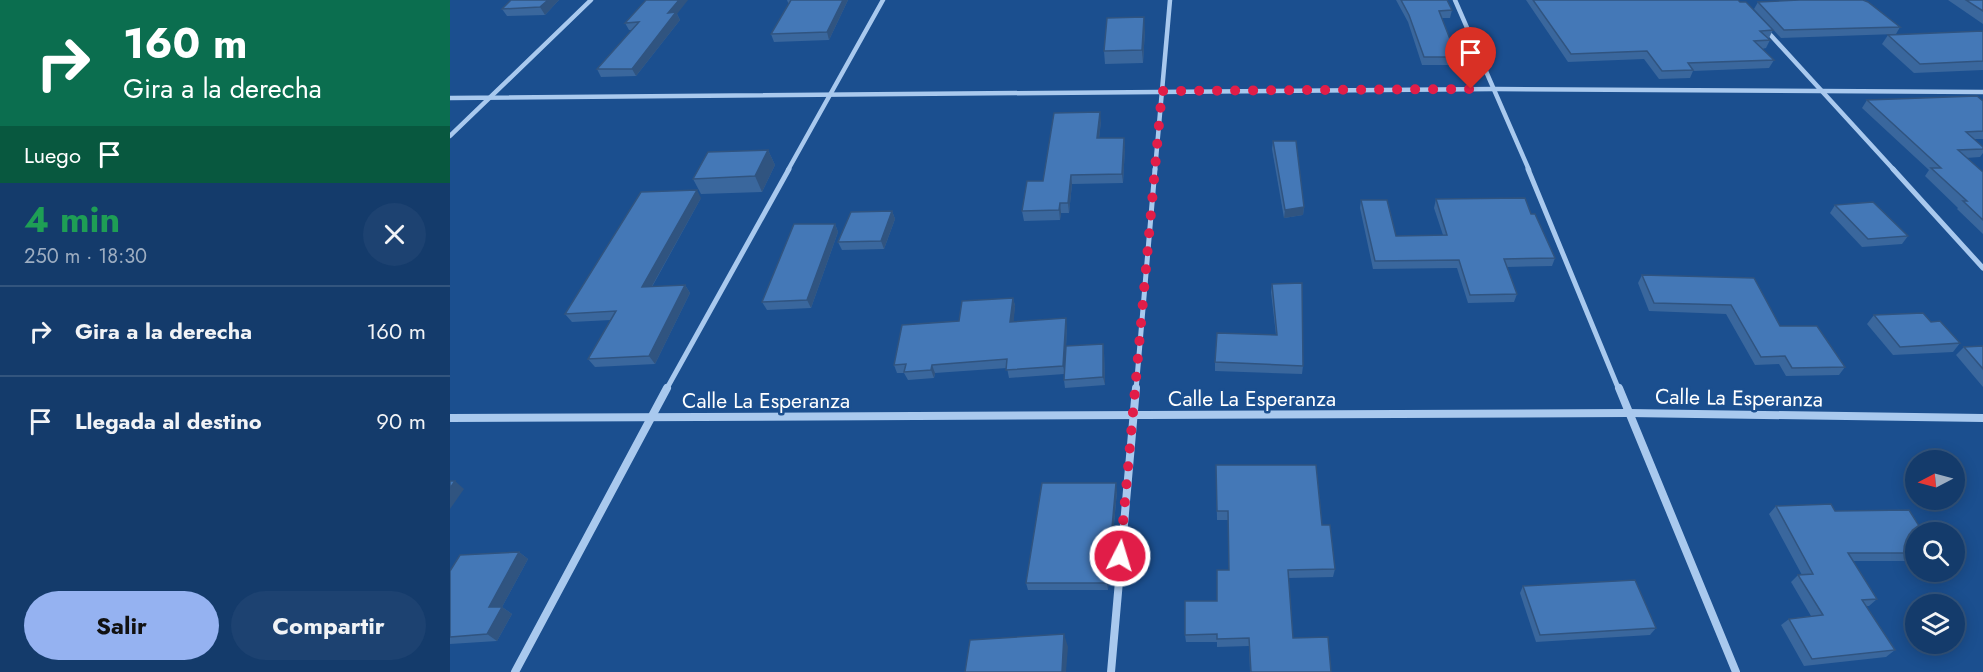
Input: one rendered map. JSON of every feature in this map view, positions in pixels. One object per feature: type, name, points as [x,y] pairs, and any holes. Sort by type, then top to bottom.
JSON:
[{"type":"street","points":[[450,136],[591,0]]},
{"type":"street","points":[[515,672],[650,418],[883,0]]},
{"type":"street","points":[[1111,672],[1170,0]]},
{"type":"street","points":[[1455,0],[1495,89],[1737,672]]},
{"type":"street","points":[[1762,25],[1983,268]]},
{"type":"street","points":[[450,98],[1495,89],[1983,92]]},
{"type":"street","name":"Calle La Esperanza","points":[[450,418],[1629,414],[1983,418]]},
{"type":"building","points":[[511,0],[548,0],[540,7],[502,9]]},
{"type":"building","points":[[646,0],[679,0],[668,13],[676,12],[632,69],[597,69],[639,22],[625,23]]},
{"type":"building","points":[[791,0],[843,0],[827,32],[771,34]]},
{"type":"building","points":[[1401,0],[1447,0],[1452,10],[1439,11],[1457,57],[1424,57],[1409,15]]},
{"type":"building","points":[[1533,0],[1738,0],[1746,2],[1773,30],[1760,31],[1770,40],[1754,41],[1774,60],[1688,63],[1693,70],[1662,71],[1647,51],[1571,54]]},
{"type":"building","points":[[1863,0],[1900,27],[1784,30],[1758,2]]},
{"type":"building","points":[[1966,0],[1983,0],[1983,11]]},
{"type":"building","points":[[1144,17],[1142,50],[1104,51],[1107,18]]},
{"type":"building","points":[[1983,31],[1983,61],[1920,64],[1888,35]]},
{"type":"building","points":[[1977,96],[1983,101],[1983,131],[1966,132],[1983,149],[1958,150],[1983,172],[1983,220],[1963,201],[1967,201],[1931,168],[1941,168],[1867,100]]},
{"type":"building","points":[[1100,112],[1097,138],[1124,138],[1122,174],[1071,175],[1068,203],[1060,203],[1059,210],[1022,211],[1027,181],[1043,181],[1054,113]]},
{"type":"building","points":[[1273,141],[1296,141],[1304,207],[1285,210]]},
{"type":"building","points":[[768,150],[755,176],[693,179],[708,152]]},
{"type":"building","points":[[697,190],[642,287],[685,285],[649,356],[588,359],[616,311],[565,314],[641,192]]},
{"type":"building","points":[[1525,198],[1555,258],[1504,259],[1517,294],[1470,295],[1459,260],[1375,261],[1361,200],[1387,200],[1396,236],[1447,235],[1436,199]]},
{"type":"building","points":[[1873,202],[1908,236],[1868,239],[1835,205]]},
{"type":"building","points":[[892,211],[881,241],[838,242],[851,212]]},
{"type":"building","points":[[794,224],[835,224],[807,300],[762,302]]},
{"type":"building","points":[[1642,275],[1754,278],[1780,326],[1817,326],[1845,367],[1792,368],[1785,356],[1761,357],[1731,305],[1654,303]]},
{"type":"building","points":[[1302,283],[1303,366],[1215,362],[1217,333],[1277,335],[1272,284]]},
{"type":"building","points":[[1013,298],[1010,322],[1066,318],[1063,366],[1006,370],[1007,359],[932,365],[931,370],[904,372],[906,364],[894,365],[902,325],[959,321],[962,301]]},
{"type":"building","points":[[1923,313],[1931,322],[1940,321],[1960,343],[1900,347],[1874,315]]},
{"type":"building","points":[[1103,344],[1103,377],[1064,380],[1066,346]]},
{"type":"building","points":[[1983,346],[1983,369],[1964,347]]},
{"type":"building","points":[[1216,465],[1316,465],[1322,525],[1330,525],[1335,569],[1288,570],[1293,638],[1328,637],[1331,672],[1251,672],[1249,638],[1217,639],[1217,634],[1185,635],[1185,601],[1217,601],[1217,570],[1229,570],[1228,511],[1217,511]]},
{"type":"building","points":[[1042,483],[1116,483],[1107,583],[1026,583]]},
{"type":"building","points":[[1831,504],[1835,511],[1909,510],[1917,522],[1905,522],[1905,553],[1848,553],[1877,599],[1862,600],[1895,650],[1812,659],[1789,619],[1823,615],[1798,575],[1813,574],[1776,506]]},
{"type":"building","points":[[519,552],[489,607],[502,607],[487,634],[450,637],[450,571],[460,555]]},
{"type":"building","points":[[1635,580],[1656,628],[1540,635],[1523,586]]},
{"type":"building","points":[[1064,634],[1062,672],[965,672],[970,640]]},
{"type":"route","points":[[1120,556],[1162,91],[1471,89]]}]
